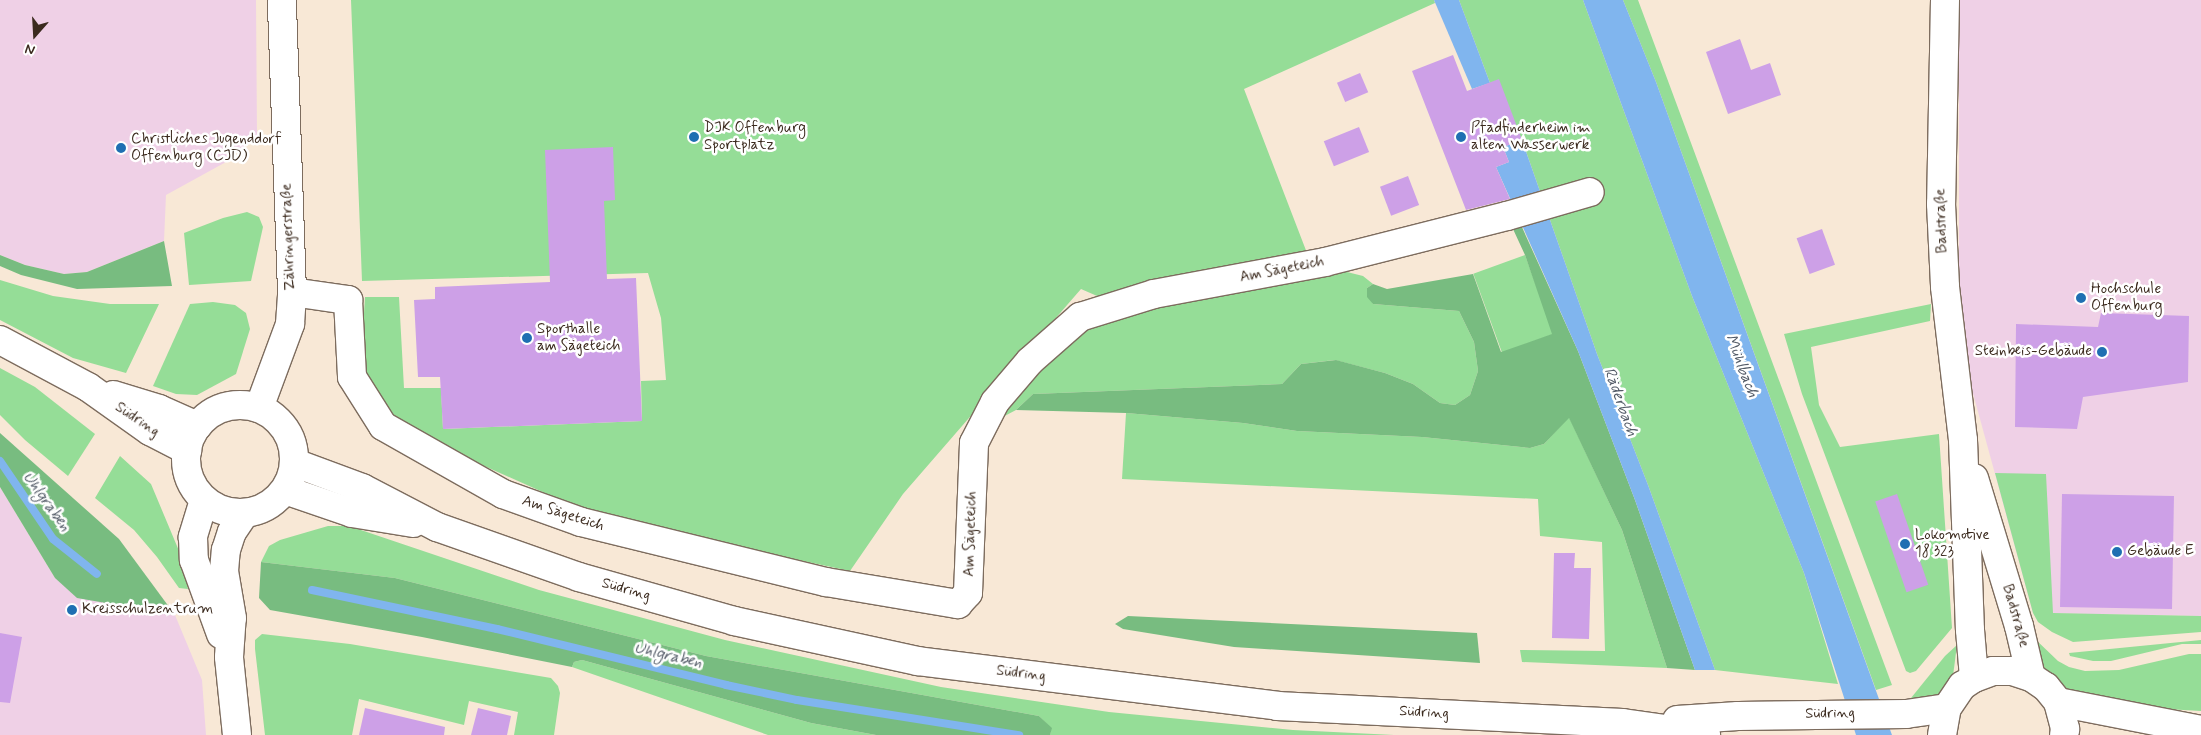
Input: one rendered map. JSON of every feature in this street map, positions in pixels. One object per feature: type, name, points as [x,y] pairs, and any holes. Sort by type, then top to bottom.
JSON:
[{"type":"street","name":"Zähringerstraße","points":[[259,408],[290,324],[292,292],[282,0]]},
{"type":"street","name":"Badstraße","points":[[1945,0],[1941,204],[1945,287],[1963,440],[1970,630],[1974,678]]},
{"type":"street","name":"Am Sägeteich","points":[[292,292],[348,300],[352,377],[383,426],[503,494],[581,522],[826,582],[958,604],[968,594],[974,443],[1001,395],[1030,361],[1080,318],[1154,294],[1325,262],[1546,206],[1590,192]]},
{"type":"street","name":"Südring","points":[[0,340],[88,387],[150,431],[192,438]]},
{"type":"street","points":[[240,405],[259,408],[271,414],[288,432],[295,463],[293,474],[285,490],[277,499],[262,509],[245,513],[228,512],[204,500],[190,478],[192,438],[207,416],[222,408],[240,405]]},
{"type":"street","name":"Badstraße","points":[[1963,440],[2019,626],[2031,676]]},
{"type":"street","name":"Südring","points":[[295,463],[362,488],[437,527],[579,577],[734,621],[918,661],[1277,706],[1623,723],[1706,735]]},
{"type":"street","name":"Südring","points":[[285,490],[352,513],[437,527]]},
{"type":"street","points":[[204,500],[194,537],[194,560],[229,657]]},
{"type":"street","points":[[237,735],[229,657],[232,618],[224,571],[226,550],[232,532],[245,513]]},
{"type":"street","points":[[1942,735],[1947,708],[1962,686],[1974,678],[1993,671],[2012,671],[2031,676],[2046,688],[2058,702],[2065,729],[2064,735]]},
{"type":"street","points":[[2058,702],[2201,730]]},
{"type":"street","name":"Südring","points":[[1623,723],[1738,716],[1906,714],[1947,708]]},
{"type":"street","points":[[2174,735],[2201,730]]},
{"type":"shaded area","name":"Christliches Jugenddorf Offenburg (CJD)","points":[[0,0],[256,0],[257,135],[226,162],[166,195],[164,241],[87,272],[64,274],[25,265],[0,255]]},
{"type":"shaded area","name":"Hochschule Offenburg","points":[[1959,0],[2201,0],[2201,616],[2033,613],[1971,386],[1961,314],[1959,282]]},
{"type":"shaded area","name":"Kreisschulzentrum","points":[[0,487],[55,578],[113,605],[175,615],[202,680],[206,735],[0,735]]},
{"type":"green space","name":"DJK Offenburg Sportplatz","points":[[351,0],[1434,0],[1435,3],[1244,89],[1307,253],[1104,299],[1081,289],[903,494],[850,571],[680,535],[576,507],[444,448],[395,416],[373,391],[361,362],[365,297],[399,297],[404,388],[441,388],[443,429],[642,421],[641,381],[666,380],[661,318],[648,273],[362,281]]},
{"type":"green space","points":[[1459,0],[1583,0],[1692,296],[1804,573],[1838,684],[1715,670],[1648,485],[1597,354],[1522,140],[1490,83]]},
{"type":"green space","points":[[1623,0],[1638,0],[1892,685],[1876,690],[1656,82]]},
{"type":"green space","points":[[247,212],[259,217],[263,227],[251,281],[189,285],[184,233],[223,218]]},
{"type":"green space","points":[[1521,225],[1578,351],[1635,500],[1695,670],[1667,668],[1622,530],[1569,418],[1544,444],[1530,448],[1422,437],[1297,431],[1243,423],[1126,413],[1016,410],[1033,394],[1282,384],[1301,364],[1336,360],[1385,373],[1413,384],[1440,403],[1455,405],[1470,395],[1478,371],[1474,342],[1459,311],[1373,304],[1367,297],[1367,288],[1373,284],[1387,289],[1473,274],[1501,352],[1552,334],[1525,255],[1513,229]]},
{"type":"green space","points":[[164,241],[172,286],[77,289],[21,275],[0,266],[0,255],[25,265],[64,274],[87,272]]},
{"type":"green space","points":[[1525,255],[1554,334],[1502,353],[1473,274]]},
{"type":"green space","points":[[1323,266],[1363,276],[1373,284],[1367,288],[1373,304],[1459,311],[1474,342],[1478,371],[1470,395],[1455,405],[1440,403],[1413,384],[1385,373],[1335,360],[1301,364],[1282,384],[1033,394],[1016,410],[997,420],[1004,402],[1091,323]]},
{"type":"green space","points":[[0,280],[53,296],[110,304],[159,304],[126,373],[73,358],[0,320]]},
{"type":"green space","points":[[213,302],[235,305],[246,313],[250,329],[236,374],[197,395],[176,394],[153,386],[190,304]]},
{"type":"green space","points":[[1931,304],[1930,321],[1811,347],[1819,405],[1840,447],[1939,434],[1952,628],[1916,671],[1910,673],[1906,671],[1802,394],[1784,334]]},
{"type":"green space","points":[[0,368],[35,387],[95,434],[68,476],[25,440],[0,415]]},
{"type":"green space","points":[[1126,413],[1243,423],[1297,431],[1422,437],[1530,448],[1544,444],[1569,417],[1622,530],[1667,668],[1522,662],[1520,650],[1605,651],[1602,542],[1540,536],[1538,499],[1122,479]]},
{"type":"green space","points":[[0,433],[119,539],[175,615],[77,598],[55,578],[0,487]]},
{"type":"green space","points":[[120,456],[151,484],[182,558],[188,589],[179,588],[157,557],[134,530],[95,498]]},
{"type":"green space","points":[[1995,473],[2046,474],[2053,613],[2201,616],[2201,632],[2073,642],[2052,632],[2038,622],[2033,613]]},
{"type":"green space","points":[[328,526],[349,526],[539,590],[725,640],[941,687],[1109,712],[1293,730],[1394,735],[1050,735],[1051,728],[1039,716],[706,656],[395,578],[261,562],[269,546],[280,540]]},
{"type":"green space","points":[[261,562],[395,578],[706,656],[1039,716],[1052,728],[1050,735],[876,735],[811,723],[582,660],[574,662],[572,667],[422,637],[270,610],[259,598]]},
{"type":"green space","points":[[1128,616],[1477,633],[1480,663],[1234,647],[1123,629],[1115,624]]},
{"type":"green space","points":[[262,634],[350,644],[551,678],[558,686],[560,693],[554,735],[514,735],[518,712],[469,701],[464,725],[359,699],[352,735],[265,735],[255,649],[255,640]]},
{"type":"green space","points":[[2034,638],[2058,661],[2069,667],[2085,671],[2119,670],[2189,654],[2201,654],[2201,711],[2114,706],[2082,700],[2063,688],[2042,665]]},
{"type":"green space","points":[[2201,640],[2201,644],[2182,644],[2111,661],[2093,661],[2070,656],[2069,653]]},
{"type":"green space","points":[[1957,645],[1953,676],[1945,691],[1935,699],[1912,706],[1911,698],[1945,656]]},
{"type":"green space","points":[[582,660],[811,723],[876,735],[768,735],[572,667],[574,662]]},
{"type":"water","points":[[1434,0],[1459,0],[1490,83],[1472,89]]},
{"type":"water","name":"Mühlbach","points":[[1583,0],[1623,0],[1656,82],[1892,735],[1856,735],[1804,573],[1692,296]]},
{"type":"water","points":[[1522,140],[1597,354],[1648,485],[1715,670],[1695,670],[1635,500],[1578,351],[1496,167],[1509,162],[1503,147]]},
{"type":"building","points":[[1740,39],[1751,70],[1770,63],[1781,95],[1728,114],[1706,52]]},
{"type":"building","name":"Pfadfinderheim im alten Wasserwerk","points":[[1453,55],[1467,91],[1499,79],[1522,140],[1503,147],[1509,162],[1496,167],[1510,199],[1466,210],[1412,71]]},
{"type":"building","points":[[1360,73],[1368,92],[1345,102],[1337,83]]},
{"type":"building","points":[[1359,127],[1369,152],[1334,166],[1324,141]]},
{"type":"building","name":"Sporthalle am Sägeteich","points":[[613,147],[615,200],[604,201],[607,279],[636,278],[642,421],[443,429],[440,377],[418,377],[414,300],[435,299],[435,287],[550,282],[545,150]]},
{"type":"building","points":[[1408,176],[1419,205],[1391,216],[1380,187]]},
{"type":"building","points":[[1822,229],[1835,265],[1810,274],[1797,238]]},
{"type":"building","name":"Steinbeis-Gebäude","points":[[2101,313],[2189,316],[2188,382],[2083,397],[2077,429],[2015,427],[2016,324],[2098,327]]},
{"type":"building","points":[[1897,494],[1928,585],[1907,592],[1875,501]]},
{"type":"building","name":"Gebäude E","points":[[2062,494],[2174,496],[2172,609],[2060,607]]},
{"type":"building","points":[[1554,553],[1575,553],[1574,568],[1591,568],[1589,639],[1552,638]]},
{"type":"building","points":[[0,633],[22,637],[10,703],[0,702]]},
{"type":"building","points":[[365,708],[445,727],[444,735],[359,735]]},
{"type":"building","points":[[478,708],[511,716],[507,735],[471,735]]},
{"type":"waterway","name":"Uhlgraben","points":[[0,461],[53,539],[97,574]]},
{"type":"waterway","name":"Uhlgraben","points":[[312,590],[497,629],[726,685],[797,700],[1019,735]]},
{"type":"place","name":"DJK Offenburg Sportplatz","points":[[694,137]]},
{"type":"place","name":"Pfadfinderheim im alten Wasserwerk","points":[[1461,137]]},
{"type":"place","name":"Christliches Jugenddorf Offenburg (CJD)","points":[[121,148]]},
{"type":"place","name":"Hochschule Offenburg","points":[[2081,298]]},
{"type":"place","name":"Sporthalle am Sägeteich","points":[[527,338]]},
{"type":"place","name":"Steinbeis-Gebäude","points":[[2102,352]]},
{"type":"place","name":"Lokomotive 18 323","points":[[1905,544]]},
{"type":"place","name":"Gebäude E","points":[[2117,552]]},
{"type":"place","name":"Kreisschulzentrum","points":[[72,610]]},
{"type":"water label","name":"Räderbach","points":[[1620,402]]}]
